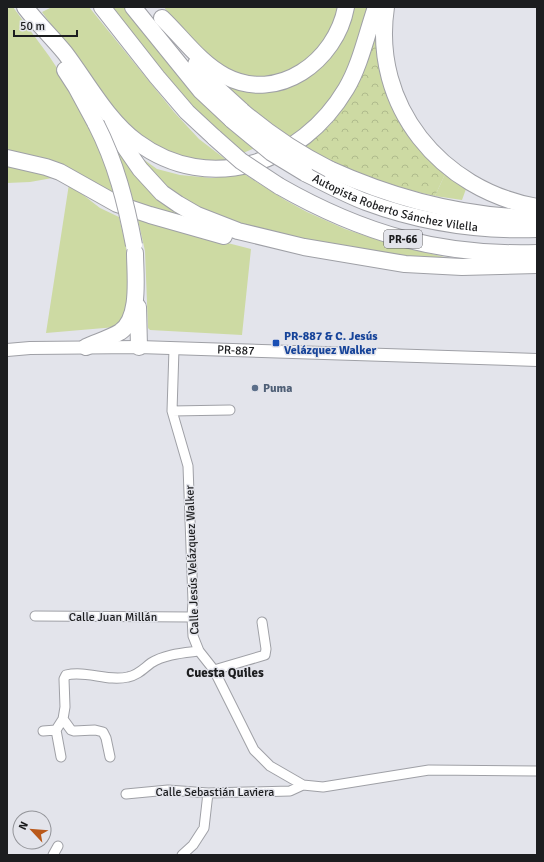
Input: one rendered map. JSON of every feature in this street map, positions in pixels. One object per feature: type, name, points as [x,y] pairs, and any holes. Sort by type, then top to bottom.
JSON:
[{"type":"highway","name":"PR-66","points":[[102,7],[186,112],[242,161],[279,186],[321,209],[360,226],[413,242],[465,251],[537,253]]},
{"type":"highway","name":"Autopista Roberto Sánchez Vilella","points":[[133,7],[201,91],[237,116],[272,153],[305,173],[337,190],[366,202],[419,218],[470,227],[521,229],[537,228]]},
{"type":"highway","points":[[158,13],[197,54],[216,71],[234,80],[260,85],[285,80],[316,62],[334,40],[344,18],[346,7]]},
{"type":"highway","points":[[30,13],[63,51],[114,120],[125,132],[150,151],[174,162],[194,167],[218,170],[261,162],[289,148],[310,133],[330,112],[346,89],[355,72],[376,7]]},
{"type":"highway","points":[[386,7],[384,44],[390,77],[400,105],[419,137],[441,161],[475,186],[506,200],[537,207]]},
{"type":"highway","points":[[30,13],[76,87],[96,124],[106,144],[122,191],[134,249],[138,288],[139,347]]},
{"type":"highway","points":[[158,13],[182,47],[219,90],[237,116],[266,131],[290,147],[329,169],[379,190],[412,200],[490,215],[537,218]]},
{"type":"highway","points":[[98,98],[112,129],[140,169],[162,193],[187,210],[225,227],[254,236],[304,247],[405,264]]},
{"type":"highway","points":[[7,158],[46,167],[60,172],[117,204],[150,215],[252,244],[302,256],[363,264],[470,267],[537,265]]},
{"type":"highway","points":[[86,347],[119,332],[126,327],[130,319],[134,308],[135,295],[134,249]]},
{"type":"street","name":"PR-887","points":[[7,350],[26,348],[139,347],[537,360]]},
{"type":"street","name":"Calle Jesús Velázquez Walker","points":[[174,349],[172,411],[188,466],[193,636],[199,652],[214,670],[254,750],[270,766],[303,784],[322,787],[429,770],[537,771]]},
{"type":"street","points":[[172,411],[230,410]]},
{"type":"street","name":"Calle Juan Millán","points":[[35,616],[192,617]]},
{"type":"street","points":[[214,670],[264,655],[266,649],[262,622]]},
{"type":"street","points":[[61,757],[56,730],[63,719],[65,707],[64,679],[66,675],[90,675],[105,678],[128,677],[140,673],[152,663],[164,657],[182,653],[199,652]]},
{"type":"street","points":[[63,719],[71,730],[74,731],[95,730],[103,732],[106,738],[110,757]]},
{"type":"street","points":[[43,731],[56,730]]},
{"type":"street","name":"Calle Sebastián Laviera","points":[[126,794],[168,790],[208,793],[290,791],[303,784]]},
{"type":"street","points":[[182,855],[193,845],[204,828],[208,793]]},
{"type":"street","points":[[53,855],[58,846]]},
{"type":"green space","points":[[13,7],[65,80],[99,145],[114,195],[55,162],[41,157],[7,151],[7,9]]},
{"type":"green space","points":[[52,7],[89,7],[174,112],[199,139],[229,162],[222,163],[181,157],[140,138],[107,103],[42,12]]},
{"type":"green space","points":[[112,7],[125,7],[228,126],[255,148],[243,153],[188,105]]},
{"type":"green space","points":[[164,7],[338,7],[334,22],[323,42],[306,60],[277,75],[253,77],[226,70],[181,30]]},
{"type":"green space","points":[[351,7],[370,7],[348,69],[338,88],[323,109],[292,138],[257,113],[223,83],[297,80]]},
{"type":"green space","points":[[378,27],[378,54],[381,71],[446,172],[435,196],[400,187],[351,170],[304,146],[331,124],[349,99],[362,71]]},
{"type":"green space","points":[[114,143],[201,221],[133,202]]},
{"type":"green space","points":[[143,159],[157,169],[180,175],[212,178],[244,174],[307,212],[345,229],[390,244],[453,259],[406,258],[265,232],[195,208],[156,178],[141,160]]},
{"type":"green space","points":[[7,164],[58,177],[30,182],[7,183]]},
{"type":"green space","points":[[446,172],[466,189],[462,200],[435,196]]},
{"type":"green space","points":[[69,184],[100,208],[119,217],[126,247],[129,297],[128,313],[116,327],[46,333]]},
{"type":"green space","points":[[138,220],[251,249],[242,335],[150,330],[148,328],[145,251]]},
{"type":"place","name":"PR-887 & C. Jesús Velázquez Walker","points":[[276,343]]},
{"type":"place","name":"Puma","points":[[255,388]]},
{"type":"district","name":"Cuesta Quiles","points":[[225,672]]}]
